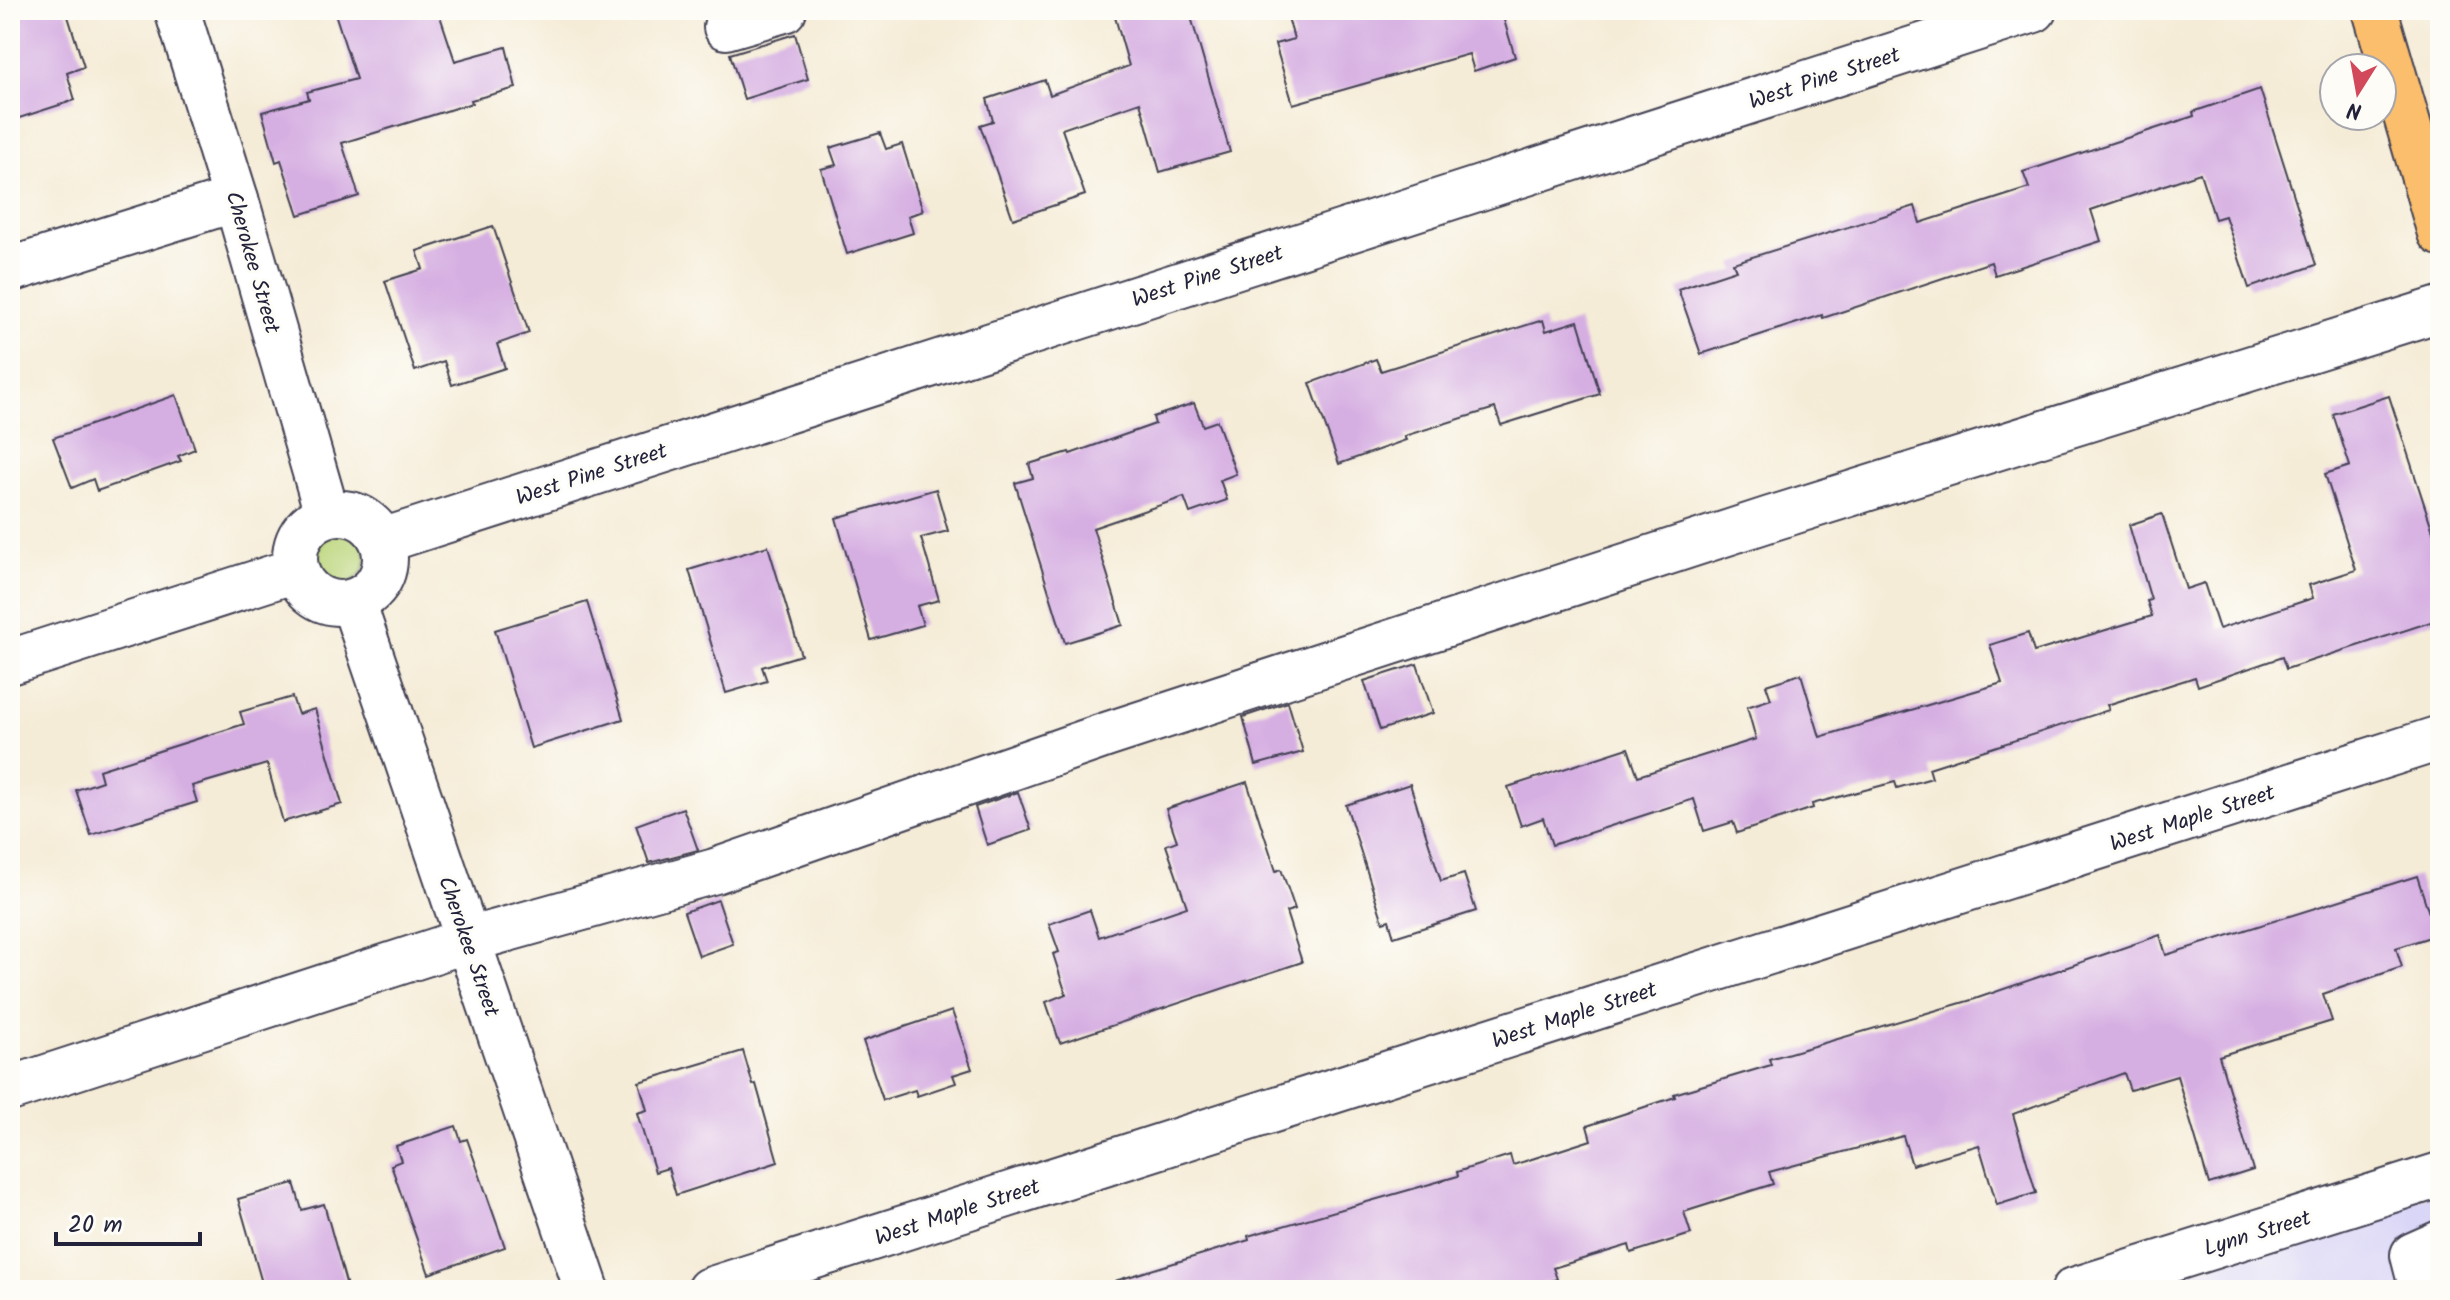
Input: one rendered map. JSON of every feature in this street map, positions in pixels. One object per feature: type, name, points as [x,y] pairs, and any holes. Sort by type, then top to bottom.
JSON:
[{"type":"highway","points":[[2375,10],[2440,233]]},
{"type":"street","name":"Cherokee Street","points":[[177,10],[236,199],[327,514]]},
{"type":"street","points":[[726,27],[784,10]]},
{"type":"street","name":"West Pine Street","points":[[382,541],[2034,10]]},
{"type":"street","points":[[10,270],[236,199]]},
{"type":"street","points":[[10,1089],[468,940],[715,871],[1151,720],[1770,519],[2440,309]]},
{"type":"street","points":[[340,513],[365,521],[375,529],[382,541],[385,556],[377,584],[353,602],[338,603],[312,594],[296,570],[294,556],[304,530],[327,514],[340,513]]},
{"type":"street","points":[[10,662],[296,570]]},
{"type":"street","name":"Cherokee Street","points":[[353,602],[587,1290]]},
{"type":"street","name":"West Maple Street","points":[[709,1290],[2440,738]]},
{"type":"street","name":"Lynn Street","points":[[2074,1290],[2440,1175]]},
{"type":"street","points":[[2422,1290],[2413,1255],[2440,1243]]},
{"type":"shaded area","points":[[2440,1192],[2440,1290],[2135,1290]]},
{"type":"green space","points":[[340,532],[359,539],[366,558],[359,577],[340,584],[321,577],[314,558],[321,539]]},
{"type":"building","points":[[10,10],[66,10],[84,67],[67,73],[75,100],[10,121]]},
{"type":"building","points":[[334,10],[438,10],[455,61],[506,47],[516,88],[342,143],[359,196],[299,215],[281,160],[276,162],[262,112],[309,99],[307,92],[356,79]]},
{"type":"building","points":[[1113,10],[1189,10],[1230,152],[1160,172],[1140,102],[1062,129],[1085,195],[1013,219],[980,125],[993,121],[987,99],[1045,80],[1050,95],[1129,66]]},
{"type":"building","points":[[1286,10],[1501,10],[1515,57],[1474,71],[1469,54],[1293,104],[1275,44],[1294,39]]},
{"type":"building","points":[[795,34],[808,79],[744,99],[730,54]]},
{"type":"building","points":[[2260,89],[2316,265],[2249,288],[2225,216],[2215,219],[2200,173],[2091,210],[2101,241],[1995,275],[1991,262],[1823,318],[1822,315],[1701,354],[1678,289],[1736,270],[1733,263],[1915,206],[1920,223],[2029,188],[2023,172],[2194,116],[2193,112]]},
{"type":"building","points":[[880,133],[886,149],[902,144],[923,211],[908,216],[913,233],[847,254],[821,169],[836,165],[830,148]]},
{"type":"building","points":[[493,226],[529,333],[497,344],[505,368],[452,385],[444,361],[415,371],[385,281],[423,269],[417,251]]},
{"type":"building","points":[[1543,320],[1546,331],[1578,321],[1600,394],[1501,425],[1495,408],[1404,436],[1406,440],[1339,464],[1310,383],[1376,359],[1381,371]]},
{"type":"building","points":[[176,395],[195,449],[178,456],[181,461],[97,491],[93,479],[72,488],[53,438]]},
{"type":"building","points":[[2389,396],[2440,553],[2440,619],[2286,669],[2282,657],[2198,686],[2195,677],[2107,705],[2109,710],[1929,768],[1932,778],[1897,788],[1895,782],[1812,804],[1813,808],[1737,833],[1733,822],[1704,831],[1694,799],[1552,845],[1543,818],[1521,826],[1508,787],[1628,748],[1638,776],[1756,739],[1747,707],[1771,699],[1766,685],[1801,674],[1820,737],[2002,683],[1990,645],[2028,633],[2034,652],[2152,616],[2147,601],[2151,600],[2129,525],[2162,514],[2186,589],[2204,583],[2219,629],[2313,598],[2309,585],[2356,570],[2325,474],[2350,466],[2333,414]]},
{"type":"building","points":[[1194,403],[1203,426],[1217,421],[1236,474],[1220,480],[1227,500],[1190,513],[1184,497],[1093,528],[1123,625],[1065,643],[1015,483],[1033,478],[1029,464],[1070,454],[1155,424],[1153,417]]},
{"type":"building","points":[[936,489],[948,531],[921,538],[939,600],[917,606],[923,625],[871,640],[836,518]]},
{"type":"building","points":[[768,546],[801,655],[762,667],[767,681],[726,693],[689,570]]},
{"type":"building","points":[[587,602],[623,719],[531,748],[495,630]]},
{"type":"building","points":[[1417,664],[1433,713],[1380,730],[1364,681]]},
{"type":"building","points":[[292,697],[298,714],[315,709],[342,804],[283,822],[267,764],[192,786],[197,802],[91,835],[76,790],[102,781],[99,770],[244,724],[240,712]]},
{"type":"building","points":[[1288,702],[1303,752],[1256,765],[1243,717]]},
{"type":"building","points":[[1247,782],[1276,871],[1281,869],[1295,909],[1286,912],[1302,962],[1060,1043],[1046,1002],[1066,994],[1053,954],[1059,952],[1049,924],[1090,910],[1099,937],[1187,907],[1166,845],[1177,841],[1166,809]]},
{"type":"building","points":[[1410,784],[1441,881],[1464,874],[1476,911],[1394,937],[1389,920],[1383,922],[1346,805]]},
{"type":"building","points":[[1018,792],[1031,830],[987,845],[975,807]]},
{"type":"building","points":[[683,808],[698,850],[649,863],[636,825]]},
{"type":"building","points":[[2417,876],[2436,935],[2396,948],[2402,967],[2323,994],[2332,1021],[2219,1056],[2253,1170],[2209,1184],[2177,1076],[2130,1090],[2124,1073],[2013,1114],[2036,1193],[1997,1205],[1979,1145],[1912,1165],[1903,1136],[1769,1172],[1773,1184],[1684,1212],[1691,1234],[1631,1253],[1629,1245],[1553,1268],[1557,1279],[1523,1290],[1117,1290],[1115,1281],[1249,1240],[1248,1236],[1458,1176],[1457,1172],[1510,1155],[1513,1165],[1591,1140],[1587,1126],[1675,1097],[1674,1094],[1771,1065],[1769,1059],[1975,999],[2160,935],[2166,955]]},
{"type":"building","points":[[718,900],[733,944],[699,956],[684,912]]},
{"type":"building","points":[[952,1011],[972,1069],[953,1075],[956,1083],[917,1096],[915,1090],[883,1100],[863,1041]]},
{"type":"building","points":[[743,1051],[753,1085],[756,1084],[778,1162],[676,1195],[668,1168],[655,1172],[637,1113],[647,1110],[639,1082]]},
{"type":"building","points":[[456,1126],[461,1141],[467,1139],[505,1247],[429,1274],[391,1165],[401,1161],[396,1146]]},
{"type":"building","points":[[294,1183],[302,1210],[324,1204],[348,1290],[264,1290],[238,1199]]}]
